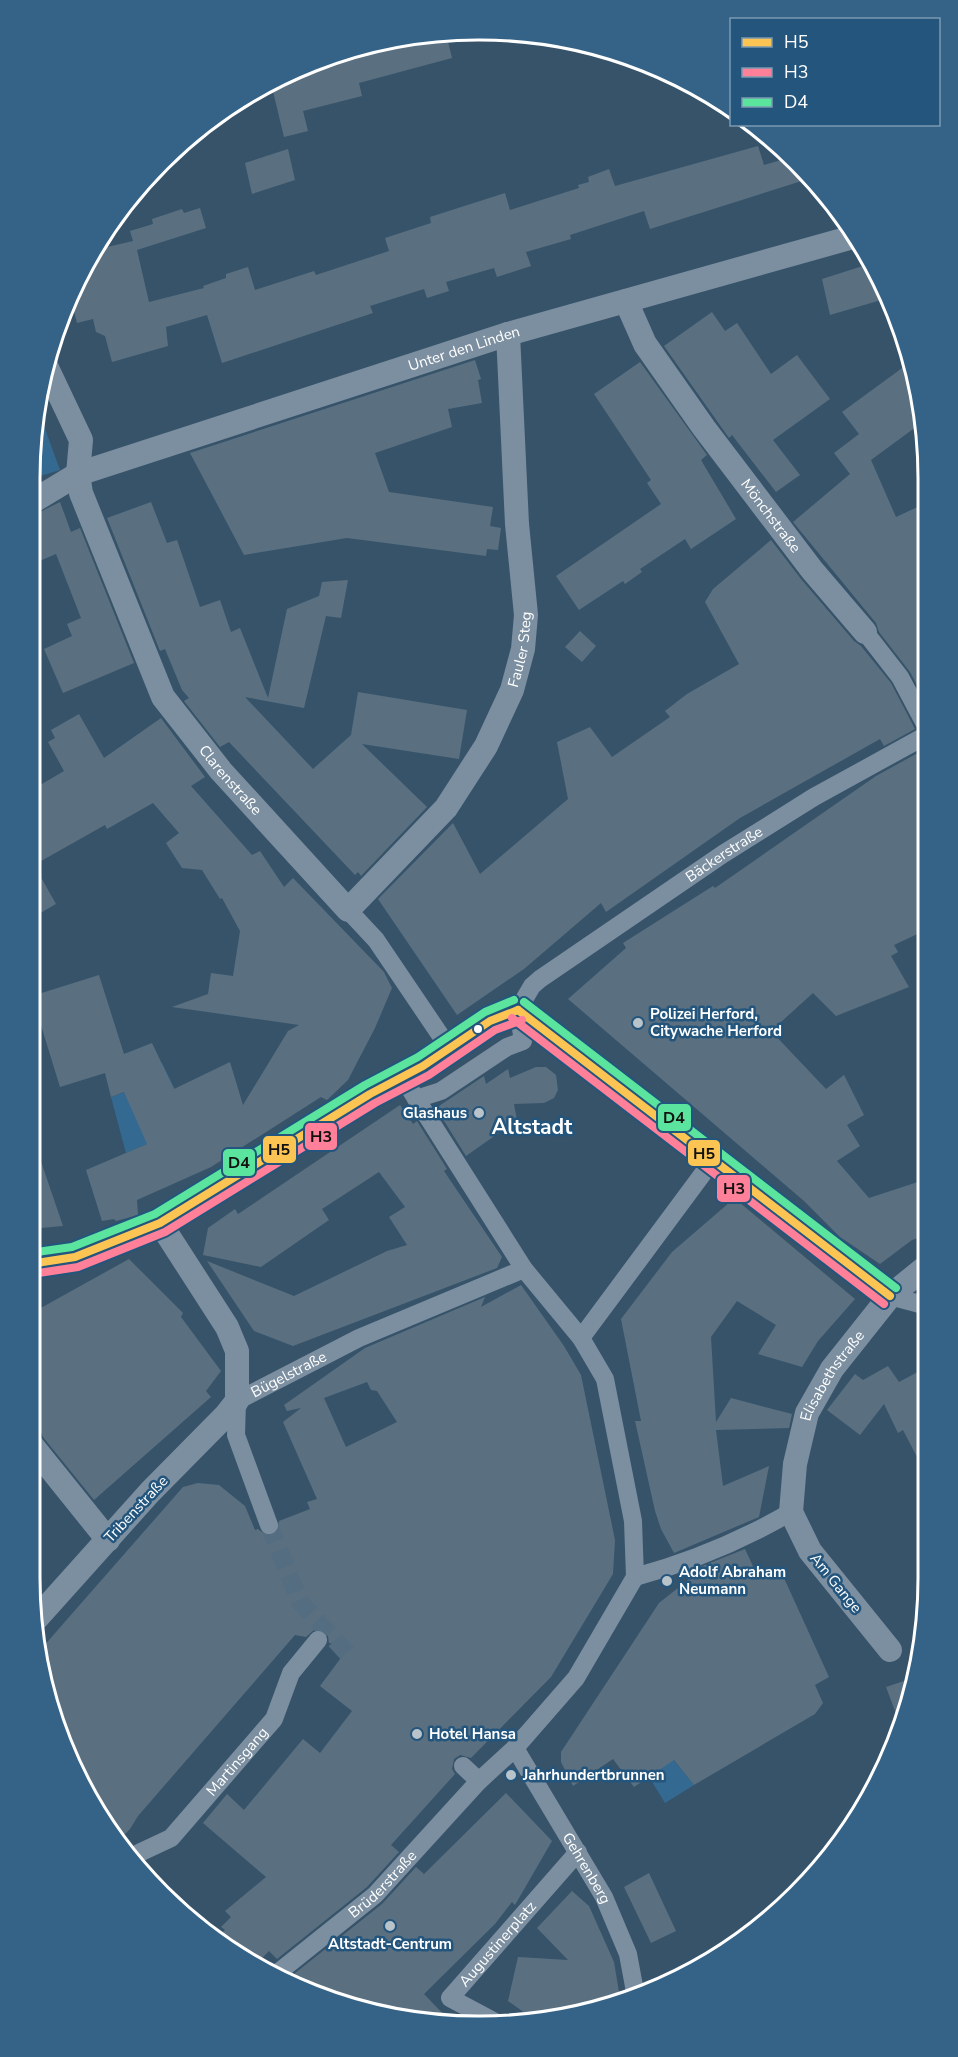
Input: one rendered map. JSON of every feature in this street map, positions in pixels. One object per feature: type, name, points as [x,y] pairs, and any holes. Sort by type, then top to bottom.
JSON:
[{"type":"street","name":"Unter den Linden","points":[[40,497],[78,474],[164,448],[508,334],[846,239]]},
{"type":"street","name":"Mönchstraße","points":[[626,301],[645,344],[704,428],[812,570],[900,677],[918,711]]},
{"type":"street","name":"Fauler Steg","points":[[348,910],[446,808],[486,746],[512,690],[523,649],[526,615],[517,524],[508,334]]},
{"type":"street","name":"Clarenstraße","points":[[52,379],[81,440],[78,474],[81,494],[163,698],[222,771],[376,940],[450,1048]]},
{"type":"street","name":"Bäckerstraße","points":[[518,1010],[532,986],[723,854],[814,797],[918,740]]},
{"type":"street","points":[[40,1262],[75,1257],[160,1223],[361,1100],[403,1078],[490,1021],[518,1010]]},
{"type":"street","points":[[416,1099],[441,1091],[507,1047],[523,1041],[518,1010]]},
{"type":"street","points":[[518,1010],[891,1296],[918,1304]]},
{"type":"street","points":[[403,1078],[524,1269],[581,1338],[605,1379],[633,1521],[635,1577],[576,1678],[515,1748],[479,1781],[463,1766]]},
{"type":"street","points":[[581,1338],[713,1161]]},
{"type":"street","name":"Bügelstraße","points":[[160,1223],[227,1327],[237,1351],[237,1401],[359,1338],[524,1269]]},
{"type":"street","name":"Elisabethstraße","points":[[791,1512],[795,1464],[807,1413],[832,1369],[891,1296],[918,1274]]},
{"type":"street","points":[[237,1401],[236,1435],[269,1525]]},
{"type":"street","name":"Tribenstraße","points":[[42,1613],[237,1401]]},
{"type":"street","points":[[40,1455],[108,1540]]},
{"type":"street","points":[[635,1577],[691,1560],[748,1536],[791,1512]]},
{"type":"street","name":"Am Gange","points":[[791,1512],[810,1551],[890,1650]]},
{"type":"street","name":"Martinsgang","points":[[138,1854],[171,1838],[274,1719],[291,1673],[318,1640]]},
{"type":"street","name":"Gehrenberg","points":[[515,1748],[604,1897],[628,1954],[634,1988]]},
{"type":"street","name":"Brüderstraße","points":[[282,1969],[375,1895],[479,1781]]},
{"type":"street","name":"Augustinerplatz","points":[[484,2016],[450,1998],[578,1851]]},
{"type":"shaded area","points":[[44,425],[60,470],[40,476]]},
{"type":"shaded area","points":[[162,1063],[180,1100],[147,1144],[126,1153],[111,1097],[134,1089],[141,1070]]},
{"type":"shaded area","points":[[672,1758],[694,1785],[665,1803],[649,1777]]},
{"type":"building","points":[[448,41],[452,58],[359,83],[362,96],[303,111],[308,131],[284,137],[273,92],[311,74],[366,55]]},
{"type":"building","points":[[758,146],[764,165],[780,160],[801,181],[650,229],[644,211],[570,235],[571,239],[526,252],[531,266],[497,277],[494,268],[446,282],[449,291],[427,298],[424,289],[370,306],[373,313],[222,363],[207,315],[166,327],[168,346],[112,362],[105,336],[96,332],[93,319],[77,323],[74,311],[107,247],[133,241],[130,231],[153,224],[152,219],[182,209],[184,213],[200,208],[206,228],[137,250],[149,302],[204,288],[203,286],[226,278],[226,274],[248,267],[255,290],[314,271],[316,275],[389,251],[385,238],[431,223],[430,217],[505,193],[510,210],[579,188],[578,185],[589,182],[588,177],[609,169],[615,186]]},
{"type":"building","points":[[288,149],[295,180],[252,194],[245,163]]},
{"type":"building","points":[[862,266],[879,301],[830,315],[822,279]]},
{"type":"building","points":[[712,312],[725,331],[737,323],[771,374],[797,355],[830,399],[773,440],[800,475],[776,492],[732,435],[729,438],[664,346]]},
{"type":"building","points":[[475,360],[481,379],[478,380],[482,403],[448,409],[452,427],[375,453],[389,492],[493,507],[490,526],[501,528],[498,550],[487,549],[486,556],[347,538],[244,555],[190,453]]},
{"type":"building","points":[[640,362],[707,455],[701,460],[736,519],[691,549],[685,539],[640,569],[642,572],[625,584],[623,581],[579,610],[556,576],[661,504],[647,483],[651,480],[594,394]]},
{"type":"building","points":[[903,367],[915,428],[871,460],[896,517],[918,507],[918,687],[910,672],[879,632],[876,623],[793,522],[850,474],[834,453],[859,434],[842,412]]},
{"type":"building","points":[[60,502],[71,532],[80,528],[134,663],[63,693],[44,649],[72,636],[67,624],[81,618],[56,554],[40,561],[40,512]]},
{"type":"building","points":[[151,502],[167,543],[177,540],[200,607],[220,600],[231,632],[240,628],[268,698],[287,609],[319,596],[322,582],[348,580],[341,618],[326,616],[304,708],[245,697],[313,769],[351,735],[358,692],[467,710],[459,759],[362,744],[427,807],[361,876],[358,872],[355,875],[229,742],[220,747],[184,701],[189,698],[182,690],[165,649],[160,651],[107,518]]},
{"type":"building","points":[[771,540],[801,579],[891,683],[915,729],[884,746],[880,739],[740,818],[606,912],[601,903],[524,969],[457,1015],[378,899],[453,823],[480,874],[568,799],[557,742],[590,727],[612,757],[670,717],[665,711],[687,694],[739,664],[705,602],[713,589]]},
{"type":"building","points":[[580,631],[596,646],[582,662],[565,647]]},
{"type":"building","points":[[79,714],[104,758],[161,718],[205,777],[191,786],[252,855],[260,851],[284,887],[293,878],[384,972],[392,988],[375,1028],[348,1080],[327,1100],[321,1097],[211,1167],[137,1200],[138,1215],[116,1221],[114,1219],[102,1221],[86,1170],[147,1144],[124,1092],[111,1097],[105,1073],[60,1087],[40,1022],[40,993],[99,975],[124,1054],[152,1043],[174,1089],[230,1062],[243,1105],[288,1031],[299,1025],[172,1007],[208,994],[211,973],[233,976],[240,931],[222,898],[220,899],[202,870],[182,868],[166,843],[179,833],[153,803],[107,829],[105,825],[40,862],[40,785],[64,771],[48,742],[55,738],[51,730]]},
{"type":"building","points":[[918,753],[918,934],[894,945],[898,952],[891,956],[909,987],[836,1016],[813,993],[771,1031],[826,1089],[844,1075],[864,1115],[847,1125],[860,1146],[837,1161],[869,1198],[918,1182],[918,1238],[880,1264],[840,1237],[804,1201],[568,999],[626,948],[623,943],[713,886],[715,888],[876,776]]},
{"type":"building","points":[[40,876],[56,904],[40,913]]},
{"type":"building","name":"Glashaus","points":[[536,1067],[546,1067],[556,1075],[558,1090],[554,1098],[544,1103],[514,1104],[517,1120],[466,1156],[436,1108],[484,1076],[486,1084],[508,1069],[510,1078]]},
{"type":"building","points":[[400,1105],[413,1124],[417,1121],[447,1169],[444,1171],[502,1257],[497,1268],[293,1346],[254,1331],[207,1261],[294,1296],[387,1251],[407,1245],[389,1217],[405,1207],[379,1172],[322,1209],[329,1220],[261,1267],[203,1255],[208,1228],[235,1209],[238,1214]]},
{"type":"building","points":[[40,1159],[63,1226],[40,1228]]},
{"type":"building","points":[[730,1202],[739,1202],[855,1299],[818,1341],[802,1367],[758,1354],[776,1325],[737,1301],[711,1337],[716,1422],[731,1398],[792,1414],[789,1428],[716,1430],[723,1486],[769,1466],[759,1517],[674,1553],[661,1529],[655,1511],[635,1421],[641,1421],[621,1319],[672,1252]]},
{"type":"building","points":[[129,1259],[183,1313],[181,1317],[221,1371],[206,1391],[211,1397],[94,1500],[43,1437],[40,1429],[40,1308]]},
{"type":"building","points":[[521,1285],[564,1346],[581,1375],[615,1540],[613,1574],[551,1677],[471,1758],[460,1755],[454,1759],[452,1769],[455,1774],[391,1845],[399,1852],[367,1887],[277,1959],[269,1951],[261,1959],[222,1933],[225,1930],[221,1927],[231,1917],[225,1911],[266,1877],[203,1823],[227,1794],[244,1810],[303,1739],[320,1753],[352,1711],[320,1686],[349,1647],[329,1643],[328,1636],[320,1629],[314,1630],[306,1637],[295,1635],[124,1835],[99,1797],[74,1746],[55,1691],[46,1644],[183,1487],[198,1483],[219,1485],[245,1506],[255,1530],[258,1529],[267,1536],[277,1533],[279,1521],[310,1509],[307,1502],[317,1499],[283,1422],[301,1408],[287,1411],[284,1405],[365,1348],[485,1297],[481,1307]],"holes":[[[367,1382],[371,1390],[377,1391],[397,1422],[346,1447],[324,1398]]]},
{"type":"building","points":[[888,1366],[899,1382],[918,1372],[918,1459],[903,1430],[898,1433],[884,1404],[860,1435],[827,1410],[855,1374],[863,1380]]},
{"type":"building","points":[[745,1549],[758,1577],[779,1567],[829,1677],[815,1685],[823,1703],[815,1714],[694,1785],[674,1760],[634,1787],[613,1759],[573,1786],[561,1762],[561,1752],[659,1603],[688,1580],[685,1573]]},
{"type":"building","points":[[905,1681],[896,1713],[886,1687]]},
{"type":"building","points":[[506,1793],[552,1841],[515,1905],[512,1902],[495,1924],[424,1994],[445,2015],[366,2002],[311,1983],[294,1974],[382,1904],[416,1867],[424,1874]]},
{"type":"building","points":[[649,1873],[676,1931],[651,1943],[624,1887]]},
{"type":"building","points":[[572,1891],[589,1906],[614,1962],[619,1993],[592,2002],[526,2014],[508,2001],[518,1957],[568,1960],[537,1928]]},
{"type":"tunnel","points":[[269,1525],[300,1602],[347,1653]]},
{"type":"transit line","name":"D4","points":[[40,1252],[72,1247],[155,1214],[365,1085],[418,1057],[485,1012],[514,1000]]},
{"type":"transit line","name":"D4","points":[[524,1002],[896,1288]]},
{"type":"transit line","name":"H5","points":[[518,1010],[890,1296]]},
{"type":"transit line","name":"H5","points":[[40,1262],[75,1257],[160,1223],[370,1094],[423,1066],[490,1021],[518,1010]]},
{"type":"transit line","name":"H3","points":[[512,1018],[884,1304]]},
{"type":"transit line","name":"H3","points":[[40,1273],[78,1267],[165,1232],[375,1103],[429,1075],[495,1030],[522,1020]]},
{"type":"place","name":"Polizei Herford, Citywache Herford","points":[[638,1023]]},
{"type":"place","name":"Glashaus","points":[[479,1113]]},
{"type":"place","name":"Adolf Abraham Neumann","points":[[667,1581]]},
{"type":"place","name":"Hotel Hansa","points":[[417,1734]]},
{"type":"place","name":"Jahrhundertbrunnen","points":[[511,1775]]},
{"type":"place","name":"Altstadt-Centrum","points":[[390,1926]]},
{"type":"district","name":"Altstadt","points":[[532,1127]]}]
